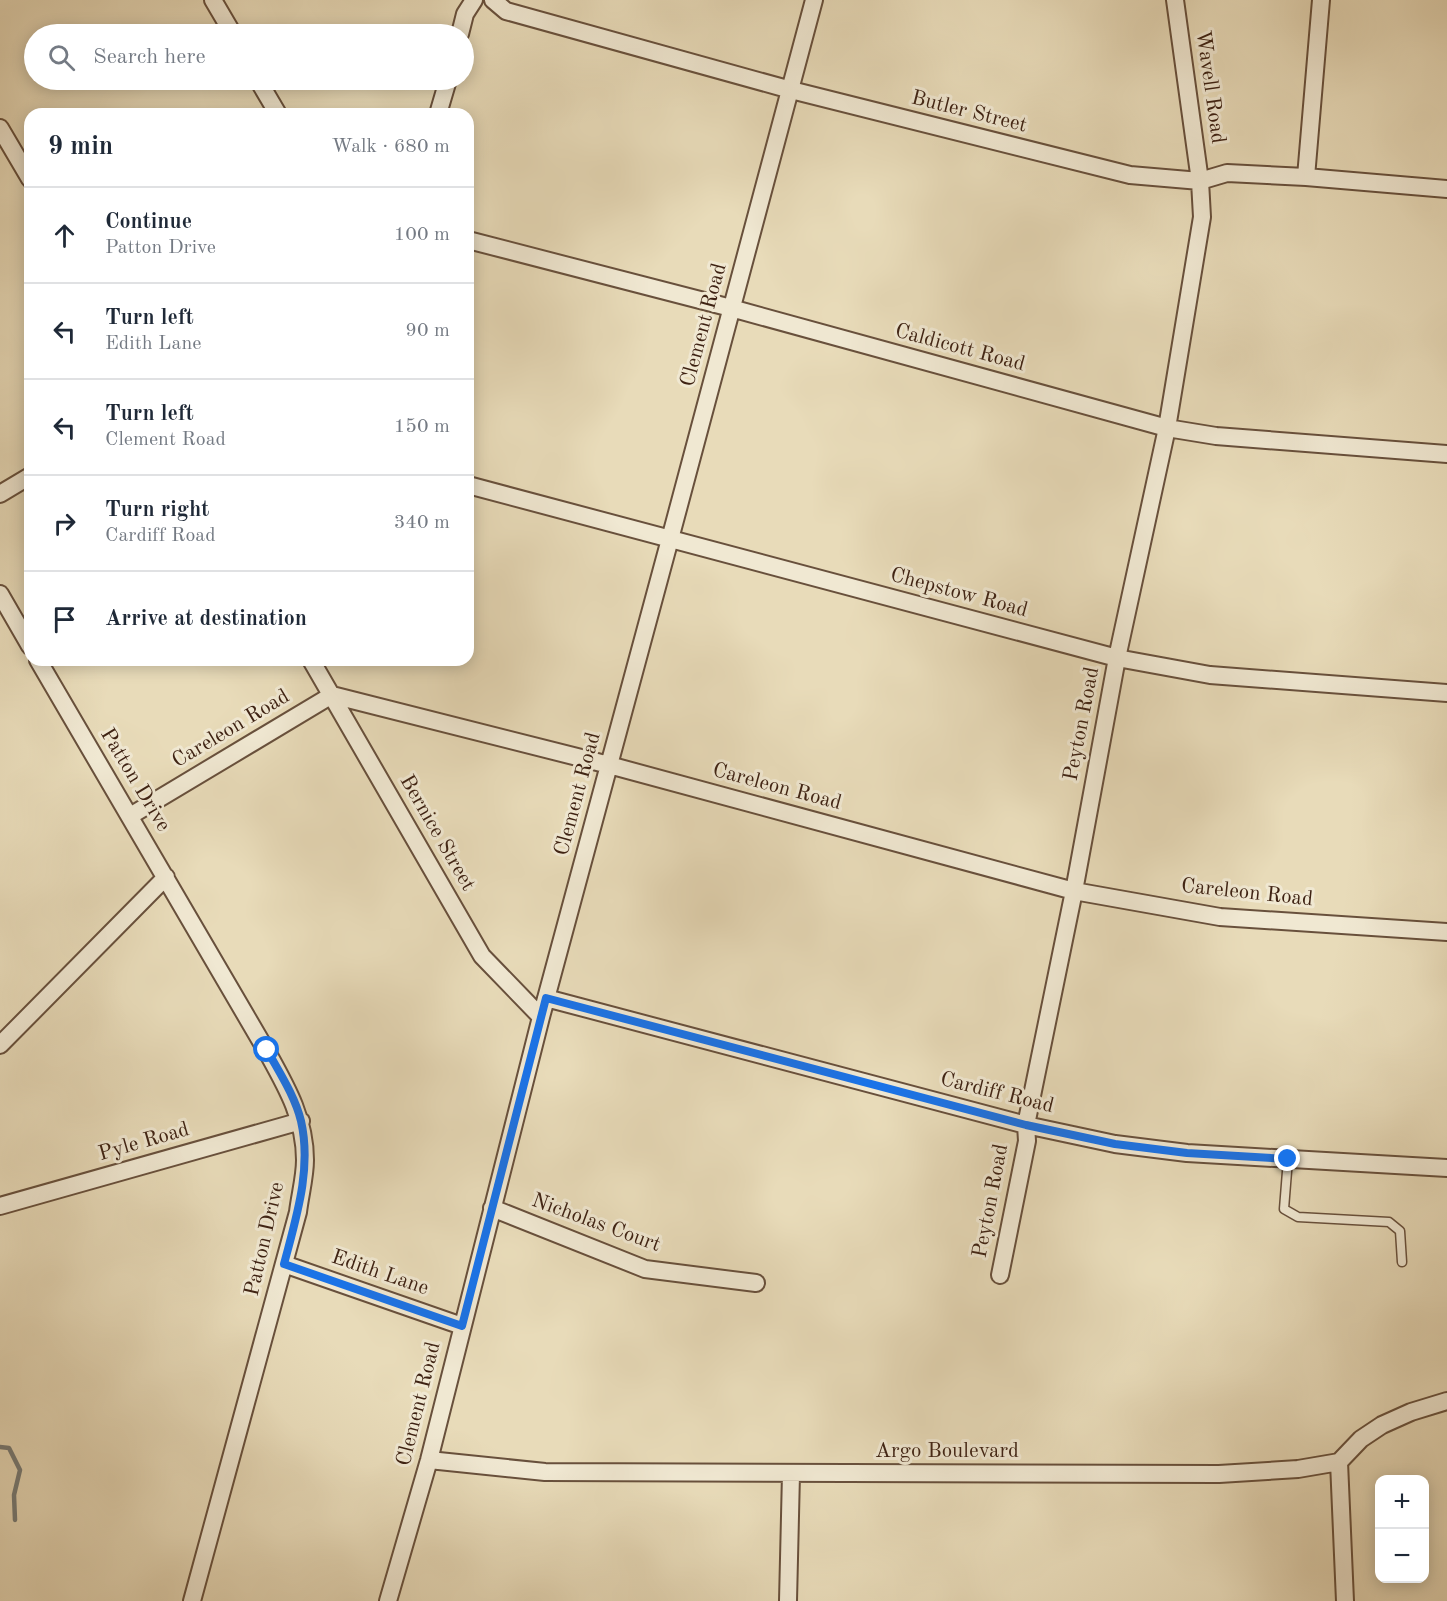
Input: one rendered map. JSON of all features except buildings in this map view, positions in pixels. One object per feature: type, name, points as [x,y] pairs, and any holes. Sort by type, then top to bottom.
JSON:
[{"type":"street","points":[[213,0],[226,24]]},
{"type":"street","points":[[462,24],[465,14],[474,0]]},
{"type":"street","name":"Butler Street","points":[[493,0],[506,12],[791,90],[1130,175],[1200,181],[1227,173],[1447,189]]},
{"type":"street","name":"Clement Road","points":[[388,1601],[429,1460],[540,1017],[814,0]]},
{"type":"street","name":"Wavell Road","points":[[1175,0],[1200,181]]},
{"type":"street","points":[[1306,177],[1321,0]]},
{"type":"street","points":[[264,90],[274,108]]},
{"type":"street","points":[[440,108],[445,90]]},
{"type":"street","points":[[0,128],[24,169]]},
{"type":"street","name":"Peyton Road","points":[[1000,1275],[1027,1140],[1026,1125],[1074,891],[1117,658],[1167,428],[1202,217],[1200,181]]},
{"type":"street","name":"Caldicott Road","points":[[474,242],[731,308],[1167,428],[1216,436],[1447,454]]},
{"type":"street","points":[[0,494],[24,480]]},
{"type":"street","name":"Chepstow Road","points":[[474,486],[1117,658],[1210,675],[1447,693]]},
{"type":"street","points":[[0,594],[24,636]]},
{"type":"street","name":"Patton Drive","points":[[41,666],[289,1090],[301,1121],[305,1161],[298,1212],[192,1601]]},
{"type":"street","name":"Bernice Street","points":[[315,666],[482,956],[540,1017]]},
{"type":"street","name":"Careleon Road","points":[[130,816],[332,695],[609,765],[1074,891],[1220,917],[1447,932]]},
{"type":"street","points":[[0,1045],[166,877]]},
{"type":"street","name":"Cardiff Road","points":[[546,998],[1026,1125],[1125,1145],[1187,1153],[1447,1168]]},
{"type":"street","name":"Pyle Road","points":[[0,1206],[301,1121]]},
{"type":"street","name":"Nicholas Court","points":[[492,1208],[645,1269],[756,1283]]},
{"type":"street","name":"Edith Lane","points":[[284,1264],[462,1326]]},
{"type":"street","points":[[1345,1601],[1339,1462],[1361,1439],[1382,1425],[1411,1412],[1447,1401]]},
{"type":"street","name":"Argo Boulevard","points":[[429,1460],[546,1472],[791,1474],[1219,1474],[1298,1469],[1339,1462]]},
{"type":"street","points":[[788,1601],[791,1474]]},
{"type":"lane","points":[[1288,1159],[1284,1209],[1298,1217],[1389,1222],[1400,1231],[1402,1262]]},
{"type":"waterway","points":[[0,1447],[9,1448],[20,1470],[14,1495],[15,1520]]},
{"type":"route","points":[[267,1050],[289,1090],[301,1121],[305,1161],[298,1212],[284,1264],[462,1326],[546,998],[1026,1125],[1115,1144],[1187,1153],[1288,1159]]}]
